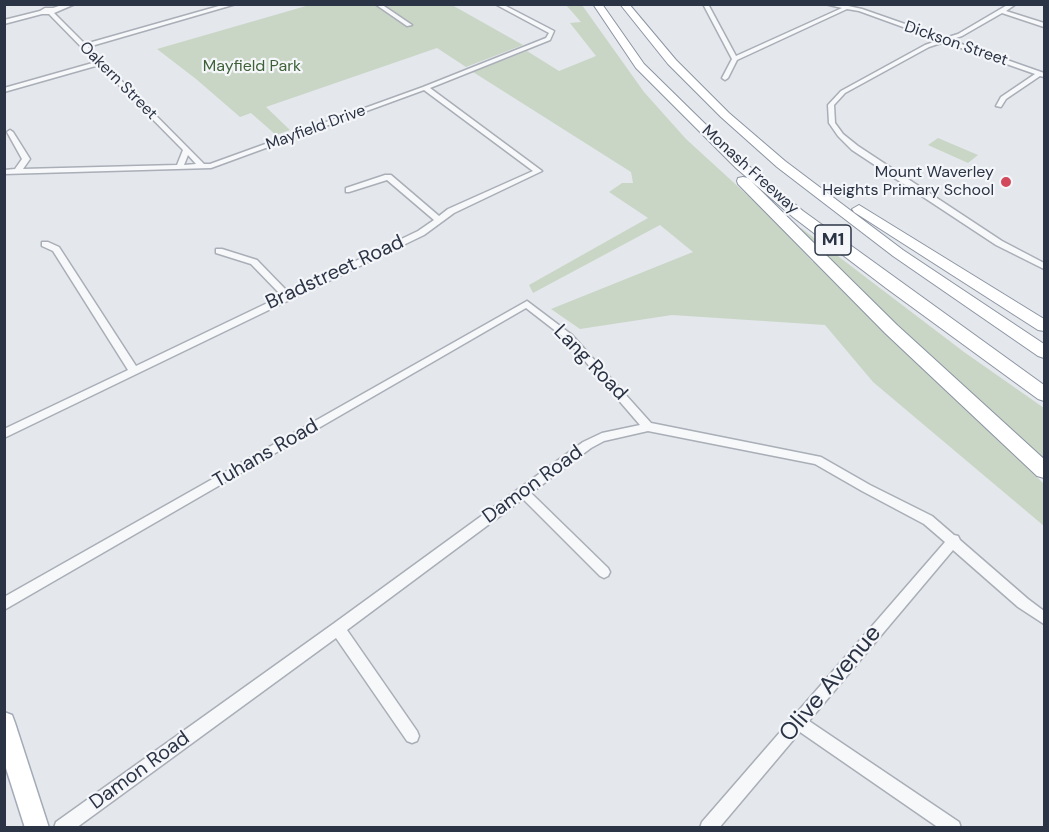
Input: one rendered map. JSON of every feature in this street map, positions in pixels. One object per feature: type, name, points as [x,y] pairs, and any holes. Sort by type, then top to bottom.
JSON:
[{"type":"highway","name":"Monash Freeway","points":[[597,4],[640,66],[740,165],[798,214],[900,291],[1044,394]]},
{"type":"highway","name":"Monash Freeway","points":[[624,4],[672,62],[725,115],[781,164],[898,253],[1044,352]]},
{"type":"highway","points":[[640,66],[681,118],[891,329],[1044,470]]},
{"type":"highway","points":[[725,115],[882,224],[1044,326]]},
{"type":"main road","points":[[4,723],[37,828]]},
{"type":"street","points":[[4,22],[73,4]]},
{"type":"street","points":[[83,46],[234,4]]},
{"type":"street","points":[[377,4],[409,25]]},
{"type":"street","name":"Mayfield Drive","points":[[4,172],[203,167],[224,163],[548,39],[552,32],[497,4]]},
{"type":"street","points":[[504,8],[515,4]]},
{"type":"street","points":[[705,4],[735,59]]},
{"type":"street","name":"Dickson Street","points":[[827,4],[867,14],[1042,74]]},
{"type":"street","points":[[725,78],[735,59],[855,4]]},
{"type":"street","points":[[951,43],[960,35],[1014,4]]},
{"type":"street","name":"Oakern Street","points":[[48,9],[203,167]]},
{"type":"street","points":[[1002,11],[1044,25]]},
{"type":"street","points":[[960,35],[941,39],[838,96],[830,109],[832,123],[840,135],[855,148],[999,243],[1044,266]]},
{"type":"street","points":[[4,90],[99,63]]},
{"type":"street","points":[[999,106],[1003,98],[1042,74]]},
{"type":"street","name":"Bradstreet Road","points":[[4,434],[421,233],[451,211],[538,171],[425,88]]},
{"type":"street","points":[[10,132],[26,159],[18,171]]},
{"type":"street","points":[[178,168],[187,150]]},
{"type":"street","points":[[349,190],[388,177],[439,220]]},
{"type":"street","points":[[45,244],[56,249],[134,372]]},
{"type":"street","points":[[219,251],[254,262],[287,296]]},
{"type":"street","name":"Lang Road","points":[[527,304],[569,337],[648,427]]},
{"type":"street","name":"Tuhans Road","points":[[4,604],[527,304]]},
{"type":"street","name":"Damon Road","points":[[62,828],[338,629],[587,445],[602,437],[648,427],[817,460],[857,484],[928,520],[954,540],[1023,603],[1044,618]]},
{"type":"street","points":[[524,492],[604,572]]},
{"type":"street","name":"Olive Avenue","points":[[708,828],[954,540]]},
{"type":"street","points":[[338,629],[412,736]]},
{"type":"street","points":[[798,722],[952,828]]},
{"type":"green space","name":"Mayfield Park","points":[[313,4],[452,5],[523,45],[466,67],[437,48],[266,107],[290,130],[276,135],[251,113],[240,117],[157,49]]},
{"type":"green space","points":[[566,5],[582,5],[644,92],[686,139],[767,213],[813,262],[817,261],[1044,484],[1044,526],[873,382],[825,325],[672,315],[580,329],[551,309],[693,252],[660,225],[533,293],[529,285],[648,218],[609,192],[622,183],[633,183],[631,172],[473,72],[527,51],[559,71],[596,56],[570,23],[581,22]]},
{"type":"green space","points":[[938,138],[978,155],[968,163],[928,145]]},
{"type":"green space","points":[[801,228],[964,352],[1044,408],[1044,462],[946,374],[797,229]]},
{"type":"place","name":"Mount Waverley Heights Primary School","points":[[1006,182]]}]
